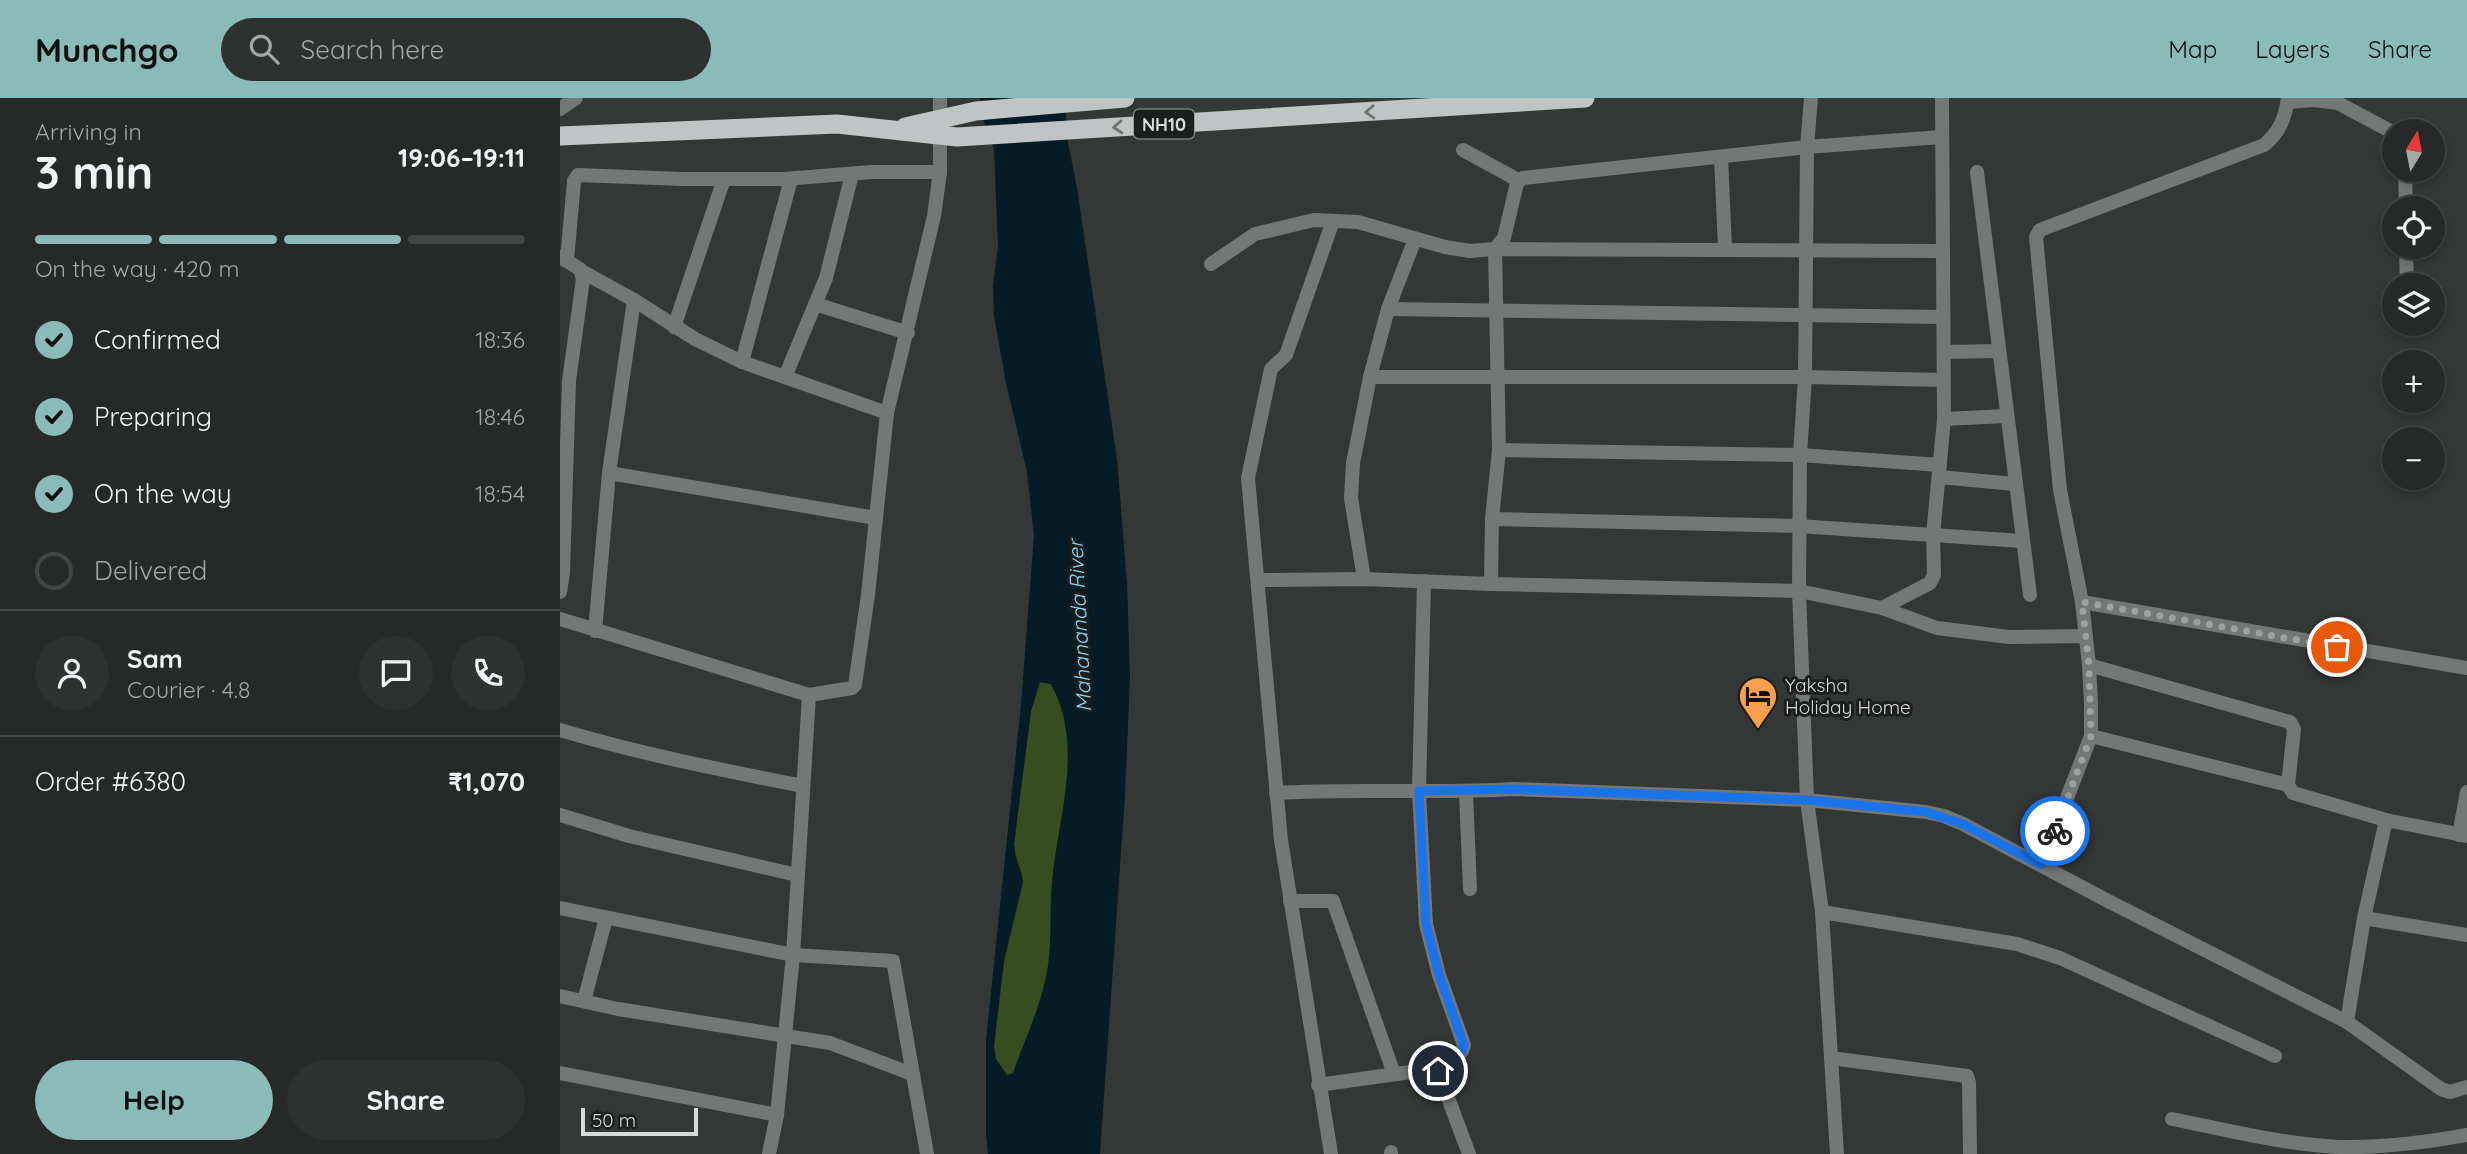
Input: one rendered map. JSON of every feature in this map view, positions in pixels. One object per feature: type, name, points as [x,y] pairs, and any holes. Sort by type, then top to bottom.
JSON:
[{"type":"highway","points":[[890,130],[976,111],[1125,98]]},
{"type":"highway","name":"NH10","points":[[560,136],[837,124],[957,137],[1585,98]]},
{"type":"street","points":[[560,109],[576,98]]},
{"type":"street","points":[[560,619],[809,695],[852,688],[857,681],[887,412],[934,216],[940,172],[940,98]]},
{"type":"street","points":[[1811,98],[1807,147],[1805,377],[1798,526],[1799,591],[1807,800],[1822,912],[1837,1154]]},
{"type":"street","points":[[1882,608],[1930,583],[1934,575],[1933,535],[1944,419],[1942,98]]},
{"type":"street","points":[[2041,865],[2091,736],[2086,636],[2060,490],[2036,237],[2040,230],[2264,145],[2282,125],[2288,100],[2338,103],[2382,127]]},
{"type":"street","points":[[1491,584],[1492,519],[1499,450],[1495,249],[1504,239],[1518,180],[1523,177],[1807,147],[1941,137]]},
{"type":"street","points":[[1463,150],[1518,180]]},
{"type":"street","points":[[1721,157],[1725,248]]},
{"type":"street","points":[[887,412],[742,362],[674,327],[634,300],[563,259],[574,181],[578,175],[790,179],[852,174],[940,172]]},
{"type":"street","points":[[1977,172],[2030,595]]},
{"type":"street","points":[[785,377],[826,278],[852,174]]},
{"type":"street","points":[[674,327],[724,179]]},
{"type":"street","points":[[742,362],[790,179]]},
{"type":"street","points":[[1211,264],[1255,234],[1314,220],[1358,222],[1445,247],[1470,251],[1725,248],[1942,251]]},
{"type":"street","points":[[1331,1154],[1318,1085],[1276,793],[1248,478],[1271,369],[1286,355],[1333,221]]},
{"type":"street","points":[[1364,579],[1351,498],[1353,463],[1370,377],[1388,309],[1415,239]]},
{"type":"street","points":[[560,592],[564,573],[569,381],[583,272]]},
{"type":"street","points":[[595,631],[609,472],[634,300]]},
{"type":"street","points":[[815,304],[908,333]]},
{"type":"street","points":[[1388,309],[1942,317]]},
{"type":"street","points":[[1944,352],[1998,351]]},
{"type":"street","points":[[1370,377],[1805,377],[1943,380]]},
{"type":"street","points":[[1944,419],[2007,416]]},
{"type":"street","points":[[1499,450],[1800,455],[1940,471],[2015,484]]},
{"type":"street","points":[[609,472],[876,518]]},
{"type":"street","points":[[1492,519],[1798,526],[2022,541]]},
{"type":"street","points":[[1259,580],[1364,579],[1799,591],[1882,608],[1937,628],[2009,637],[2086,636]]},
{"type":"street","points":[[1318,1085],[1439,1068],[1462,1051],[1464,1045],[1439,975],[1426,924],[1419,791],[1424,582]]},
{"type":"street","points":[[2082,602],[2467,668]]},
{"type":"street","points":[[2089,666],[2290,722],[2294,729],[2288,785]]},
{"type":"street","points":[[769,1154],[777,1115],[793,955],[809,695]]},
{"type":"street","points":[[560,730],[702,766],[803,786]]},
{"type":"street","points":[[2091,736],[2288,785],[2294,793],[2386,820],[2463,836],[2467,792]]},
{"type":"street","points":[[1276,793],[1326,790],[1466,792],[1514,789],[1807,800],[1944,816],[2347,1022],[2441,1089],[2450,1092],[2467,1087]]},
{"type":"street","points":[[1466,792],[1470,888]]},
{"type":"street","points":[[560,815],[629,836],[797,876]]},
{"type":"street","points":[[2347,1022],[2364,918],[2386,820]]},
{"type":"street","points":[[1290,901],[1333,901],[1394,1074]]},
{"type":"street","points":[[560,908],[793,955],[894,961],[927,1154]]},
{"type":"street","points":[[1822,912],[2017,944],[2039,951],[2276,1056]]},
{"type":"street","points":[[584,1001],[606,918]]},
{"type":"street","points":[[2364,918],[2467,935]]},
{"type":"street","points":[[560,996],[840,1046],[912,1074]]},
{"type":"street","points":[[1831,1058],[1967,1076],[1970,1154]]},
{"type":"street","points":[[1439,1068],[1469,1154]]},
{"type":"street","points":[[560,1073],[777,1115]]},
{"type":"street","points":[[2172,1119],[2288,1142],[2338,1147],[2413,1144],[2467,1135]]},
{"type":"green space","points":[[1040,682],[1051,684],[1061,708],[1068,756],[1066,782],[1052,882],[1046,978],[1013,1073],[1006,1076],[996,1059],[994,1046],[1004,961],[1023,882],[1014,844],[1031,711]]},
{"type":"water","name":"Mahananda River","points":[[980,98],[1065,98],[1068,143],[1117,459],[1127,583],[1130,677],[1125,795],[1100,1154],[988,1154],[986,1040],[1021,705],[1034,535],[1027,472],[1006,383],[994,316],[993,285],[998,247],[994,149],[980,111]],"holes":[[[1040,682],[1051,684],[1061,708],[1068,756],[1052,882],[1048,965],[1031,1026],[1013,1073],[1007,1075],[996,1059],[994,1046],[1004,961],[1023,882],[1014,844],[1031,711]]]},
{"type":"way so far","points":[[2055,831],[2091,736],[2089,666],[2082,602],[2337,647]]},
{"type":"place","name":"Yaksha Holiday Home","points":[[1758,730]]},
{"type":"route","points":[[1438,1071],[1462,1051],[1464,1041],[1439,975],[1426,924],[1419,791],[1514,789],[1807,800],[1926,812],[1963,824],[2041,865],[2055,831]]}]
